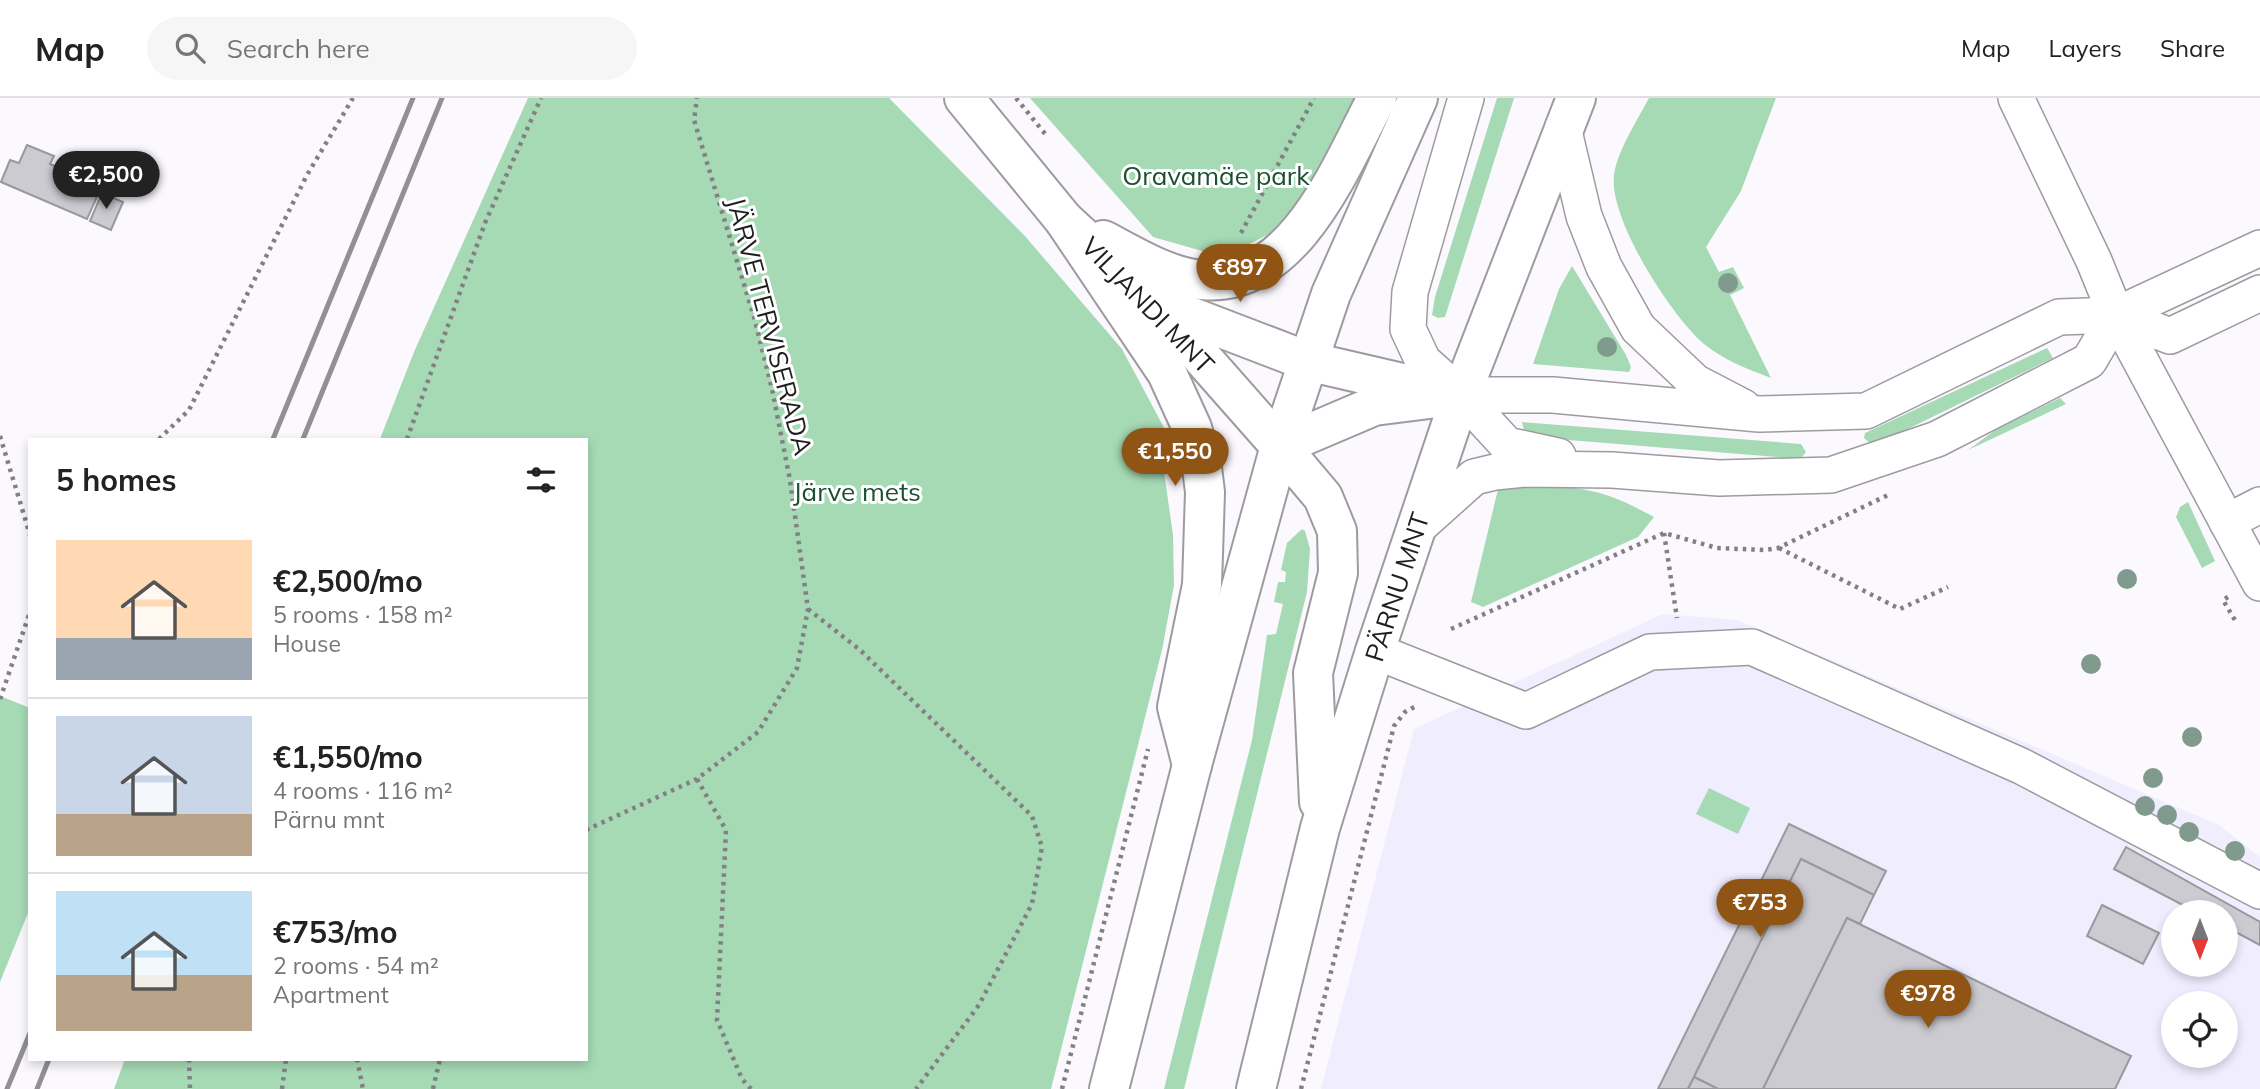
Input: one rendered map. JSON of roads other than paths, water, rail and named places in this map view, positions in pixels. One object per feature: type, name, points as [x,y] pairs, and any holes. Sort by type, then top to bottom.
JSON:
[{"type":"main road","name":"VILJANDI MNT","points":[[964,98],[1064,220],[1153,302],[1323,496],[1337,531],[1338,573],[1313,673],[1320,828]]},
{"type":"main road","points":[[1064,220],[1164,271],[1201,281],[1235,280],[1272,260],[1298,235],[1326,194],[1377,98]]},
{"type":"main road","points":[[1109,1089],[1192,765],[1280,446],[1331,294],[1418,98]]},
{"type":"main road","name":"PÄRNU MNT","points":[[1256,1089],[1320,828],[1375,651],[1461,396],[1569,112]]},
{"type":"main road","points":[[1064,220],[1167,373],[1192,428],[1201,460],[1205,492],[1202,586],[1177,707],[1192,765]]},
{"type":"main road","points":[[1153,302],[1307,361],[1461,396]]},
{"type":"main road","points":[[1280,446],[1374,406],[1461,396]]},
{"type":"lane","points":[[1466,98],[1410,292],[1408,329],[1423,361],[1507,444],[1612,470]]},
{"type":"lane","points":[[2016,98],[2094,261],[2116,315],[2227,522],[2246,587]]},
{"type":"lane","points":[[1569,112],[1584,216],[1604,267],[1638,328],[1695,382],[1759,414]]},
{"type":"lane","points":[[1461,396],[1553,395],[1759,414],[1866,411],[2059,317],[2116,315],[2260,248]]},
{"type":"lane","points":[[2116,315],[2170,336],[2260,293]]},
{"type":"lane","points":[[1416,528],[1474,477],[1525,469],[1612,470],[1718,478],[1831,475],[1937,439],[2089,361],[2116,315]]},
{"type":"lane","points":[[1831,475],[1843,448],[1837,412]]},
{"type":"lane","points":[[2227,522],[2260,505]]},
{"type":"lane","points":[[1375,651],[1526,711],[1650,652],[1752,647],[2021,766],[2260,891]]},
{"type":"railway","points":[[273,438],[413,98]]},
{"type":"railway","points":[[303,438],[442,98]]},
{"type":"railway","points":[[7,1089],[28,1038]]},
{"type":"railway","points":[[37,1089],[48,1061]]},
{"type":"park label","name":"Oravamäe park","points":[[1216,175]]},
{"type":"park label","name":"Järve mets","points":[[857,491]]}]
